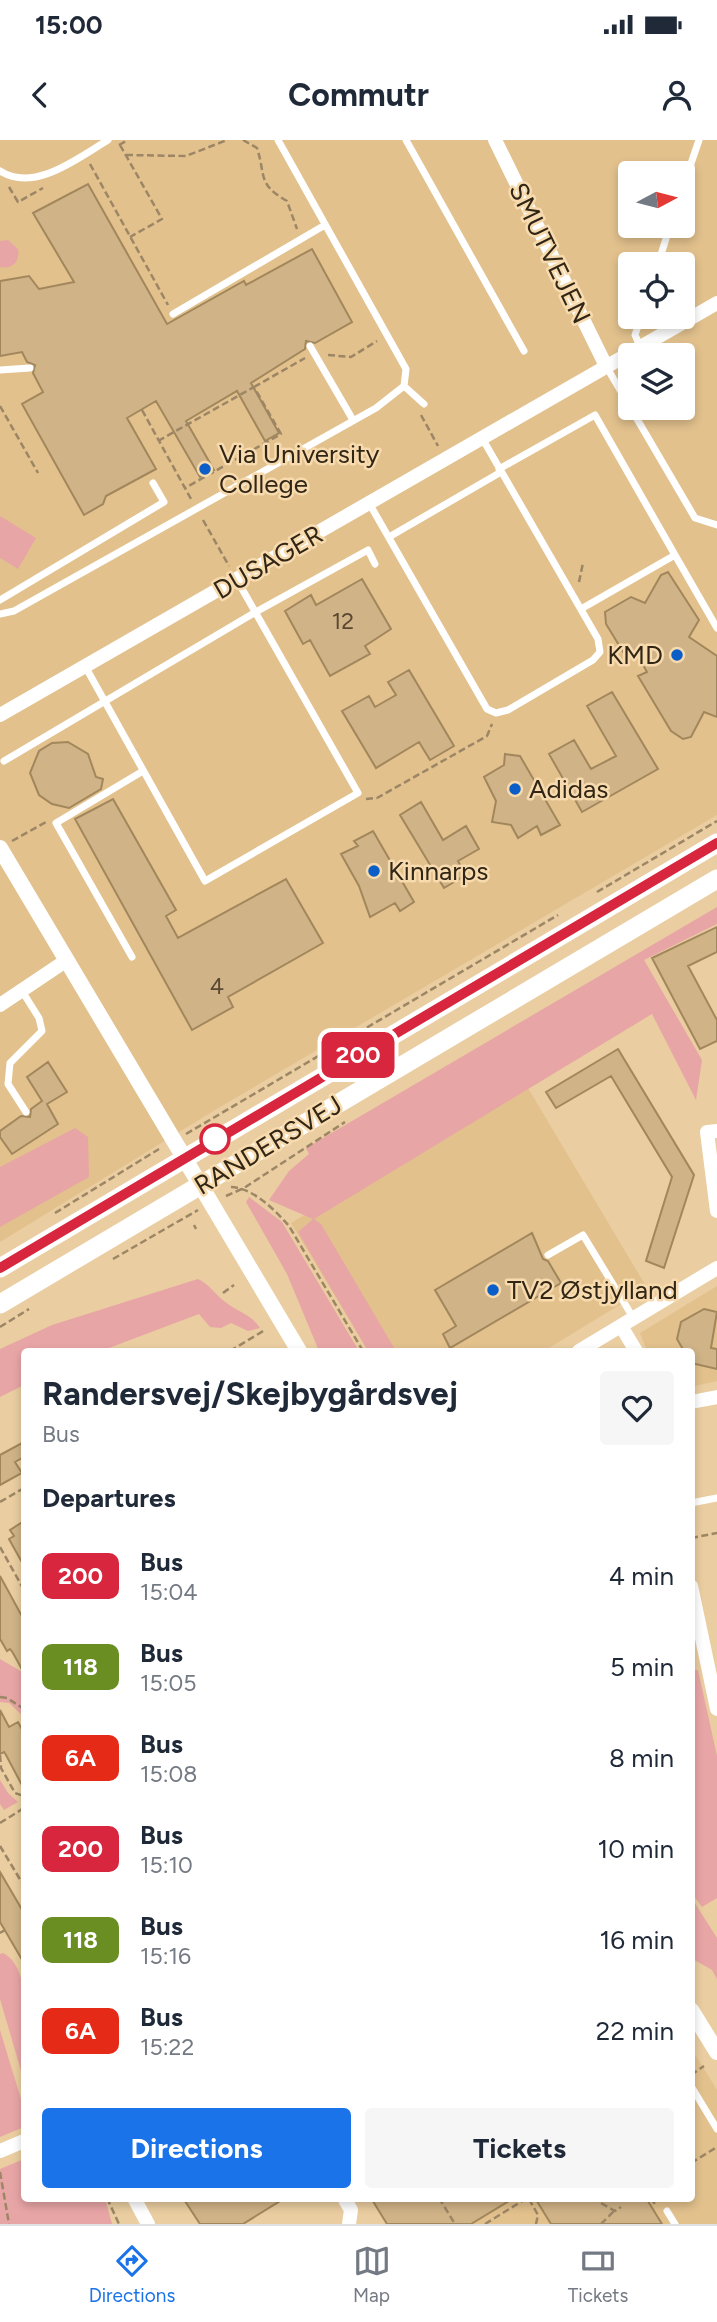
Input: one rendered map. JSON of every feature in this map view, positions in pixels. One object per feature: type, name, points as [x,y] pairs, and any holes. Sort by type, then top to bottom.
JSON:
[{"type":"main road","name":"RANDERSVEJ","points":[[0,1268],[181,1148],[717,843]]},
{"type":"main road","name":"RANDERSVEJ","points":[[0,1304],[207,1193],[717,879]]},
{"type":"street","name":"SMUTVEJEN","points":[[495,140],[606,366]]},
{"type":"street","name":"DUSAGER","points":[[645,343],[717,303]]},
{"type":"street","name":"DUSAGER","points":[[0,715],[618,359]]},
{"type":"street","points":[[4,852],[297,1348]]},
{"type":"street","points":[[0,1005],[67,960]]},
{"type":"street","points":[[712,1132],[717,1211]]},
{"type":"street","points":[[584,1348],[717,1268]]},
{"type":"street","points":[[628,1323],[635,1348]]},
{"type":"street","points":[[695,1401],[717,1397]]},
{"type":"street","points":[[695,1605],[717,1709]]},
{"type":"street","points":[[695,2016],[717,2052]]},
{"type":"street","points":[[0,2151],[21,2142]]},
{"type":"street","points":[[136,2202],[148,2224]]},
{"type":"street","points":[[346,2202],[351,2210],[349,2224]]},
{"type":"lane","points":[[0,174],[29,179],[55,170],[108,140]]},
{"type":"lane","points":[[278,140],[406,369],[404,386],[421,407]]},
{"type":"lane","points":[[406,140],[524,351]]},
{"type":"lane","points":[[692,161],[699,140]]},
{"type":"lane","points":[[173,314],[325,225]]},
{"type":"lane","points":[[310,346],[353,421]]},
{"type":"lane","points":[[606,366],[695,518],[717,525]]},
{"type":"lane","points":[[0,370],[30,368]]},
{"type":"lane","points":[[0,614],[14,611],[353,421],[404,386]]},
{"type":"lane","points":[[389,537],[595,415],[717,628]]},
{"type":"lane","points":[[369,503],[487,709],[496,713],[508,710],[593,660],[600,652],[598,639],[581,608],[482,438]]},
{"type":"lane","points":[[0,600],[164,502],[153,482]]},
{"type":"lane","points":[[4,761],[254,613],[368,550],[375,564]]},
{"type":"lane","points":[[581,608],[675,555]]},
{"type":"lane","points":[[85,666],[205,881],[358,793],[237,580]]},
{"type":"lane","points":[[132,957],[56,822],[143,771]]},
{"type":"lane","points":[[22,990],[39,1017],[42,1031],[10,1063],[8,1084],[26,1112]]},
{"type":"lane","points":[[548,1255],[583,1235],[628,1323]]},
{"type":"lane","points":[[695,1502],[717,1498]]},
{"type":"lane","points":[[695,2093],[717,2129]]},
{"type":"lane","points":[[667,2211],[675,2224]]},
{"type":"path","points":[[126,155],[186,156],[227,140]]},
{"type":"path","points":[[243,140],[257,148],[261,177],[270,191],[287,201],[293,223],[305,237]]},
{"type":"path","points":[[120,145],[162,219],[130,237]]},
{"type":"path","points":[[89,162],[173,314]]},
{"type":"path","points":[[142,410],[158,441],[310,355],[351,357],[377,341]]},
{"type":"path","points":[[185,488],[281,434],[254,387]]},
{"type":"path","points":[[0,406],[38,473]]},
{"type":"path","points":[[421,407],[445,458]]},
{"type":"path","points":[[583,563],[579,582],[591,603]]},
{"type":"path","points":[[358,793],[369,800],[377,798],[486,736],[493,726],[487,709]]},
{"type":"path","points":[[4,852],[50,820],[56,822]]},
{"type":"path","points":[[589,897],[717,821]]},
{"type":"path","points":[[54,1214],[181,1148],[566,910]]},
{"type":"path","points":[[230,1187],[244,1188],[289,1226],[361,1348]]},
{"type":"path","points":[[107,1262],[207,1193]]},
{"type":"path","points":[[223,1293],[234,1285]]},
{"type":"path","points":[[0,1327],[30,1308]]},
{"type":"path","points":[[235,1348],[265,1330]]},
{"type":"path","points":[[0,1502],[21,1490]]},
{"type":"path","points":[[695,1537],[717,1533]]},
{"type":"path","points":[[0,1547],[21,1584]]},
{"type":"path","points":[[0,1556],[6,1557]]},
{"type":"path","points":[[0,1697],[7,1698],[21,1707]]},
{"type":"path","points":[[0,1755],[1,1768],[15,1793],[21,1795]]},
{"type":"path","points":[[0,1823],[21,1810]]},
{"type":"path","points":[[0,1846],[21,1881]]},
{"type":"path","points":[[0,1933],[5,1930]]},
{"type":"path","points":[[695,2072],[704,2066]]},
{"type":"path","points":[[695,2161],[717,2147]]},
{"type":"path","points":[[0,2172],[9,2224]]},
{"type":"path","points":[[109,2202],[119,2224]]},
{"type":"path","points":[[441,2202],[455,2224]]},
{"type":"path","points":[[485,2224],[521,2202]]},
{"type":"path","points":[[530,2202],[538,2215],[536,2224]]},
{"type":"path","points":[[600,2202],[615,2211]]},
{"type":"path","points":[[601,2224],[621,2207]]},
{"type":"shaded area","points":[[0,140],[717,140],[717,815],[215,1110],[0,1242]]},
{"type":"shaded area","points":[[8,240],[18,249],[18,257],[12,266],[0,267],[0,241]]},
{"type":"shaded area","points":[[0,516],[36,538],[18,569],[0,558]]},
{"type":"shaded area","points":[[717,907],[717,924],[644,960],[702,1060],[696,1100],[652,1014],[314,1219],[321,1224],[394,1348],[366,1348],[298,1232],[313,1219],[269,1200],[289,1171],[309,1154],[306,1148]]},
{"type":"shaded area","points":[[525,1083],[647,1288],[549,1348],[366,1348],[291,1223]]},
{"type":"shaded area","points":[[75,1128],[88,1137],[89,1177],[0,1227],[0,1167]]},
{"type":"shaded area","points":[[249,1197],[282,1222],[357,1348],[318,1348],[287,1274],[246,1202]]},
{"type":"shaded area","points":[[198,1279],[229,1305],[252,1319],[260,1328],[248,1331],[231,1323],[221,1328],[210,1327],[199,1314],[109,1348],[21,1348],[21,1386],[0,1397],[0,1349],[52,1325]]},
{"type":"shaded area","points":[[717,1286],[717,1381],[695,1386],[695,1348],[646,1348],[640,1333]]},
{"type":"shaded area","points":[[0,1659],[21,1671],[21,1714],[9,1703],[0,1702]]},
{"type":"shaded area","points":[[695,1670],[698,1670],[717,1756],[717,1898],[702,1907],[695,1897]]},
{"type":"shaded area","points":[[0,1780],[18,1802],[4,1810],[0,1804]]},
{"type":"shaded area","points":[[695,1903],[717,1938],[717,1979],[712,1970],[695,1960]]},
{"type":"shaded area","points":[[3,1953],[13,1961],[21,1979],[21,2071],[0,1999],[0,1954]]},
{"type":"shaded area","points":[[0,2030],[21,2099],[21,2128],[0,2137]]},
{"type":"shaded area","points":[[695,2054],[717,2090],[717,2224],[455,2224],[441,2202],[695,2202]]},
{"type":"shaded area","points":[[21,2160],[21,2202],[106,2202],[112,2224],[0,2224],[0,2169]]},
{"type":"building","points":[[88,184],[167,324],[244,281],[246,285],[312,249],[352,322],[315,343],[306,341],[305,349],[251,383],[279,433],[265,441],[237,391],[186,421],[214,470],[200,477],[156,401],[127,418],[156,469],[106,496],[103,504],[84,515],[22,404],[43,392],[33,373],[35,365],[27,362],[22,352],[0,356],[0,281],[29,276],[39,289],[74,282],[33,213]]},
{"type":"building","name":"KMD","points":[[668,572],[699,620],[689,637],[717,656],[717,717],[704,712],[691,737],[683,739],[671,731],[638,676],[647,672],[635,651],[625,655],[606,624],[605,612],[631,597],[645,603],[661,575]]},
{"type":"building","points":[[362,579],[391,629],[365,646],[370,654],[330,676],[310,640],[303,644],[285,611],[311,595],[316,605]]},
{"type":"building","points":[[409,670],[454,746],[430,760],[419,742],[376,768],[342,711],[369,696],[375,707],[396,695],[388,682]]},
{"type":"building","points":[[612,692],[658,769],[582,812],[549,754],[574,740],[591,769],[616,756],[587,706]]},
{"type":"building","points":[[68,742],[88,754],[96,777],[103,779],[101,789],[69,808],[52,804],[39,795],[30,773],[39,751],[52,743]]},
{"type":"building","name":"Adidas","points":[[505,754],[520,756],[560,825],[541,835],[537,826],[518,838],[511,825],[492,822],[496,801],[484,777],[504,765]]},
{"type":"building","points":[[113,799],[176,910],[166,916],[178,938],[286,879],[323,943],[228,997],[233,1007],[192,1030],[75,819]]},
{"type":"building","points":[[421,802],[443,840],[466,826],[479,849],[458,861],[466,875],[444,888],[400,815]]},
{"type":"building","name":"Kinnarps","points":[[373,831],[414,902],[400,911],[395,903],[370,917],[359,886],[341,854],[358,846],[354,841]]},
{"type":"building","points":[[717,927],[717,952],[688,966],[717,1020],[717,1041],[700,1049],[652,958]]},
{"type":"building","points":[[618,1049],[694,1175],[664,1268],[646,1261],[672,1177],[611,1076],[556,1108],[546,1092]]},
{"type":"building","points":[[48,1062],[67,1092],[47,1104],[58,1124],[12,1154],[0,1137],[0,1131],[21,1116],[30,1117],[31,1109],[42,1101],[27,1077]]},
{"type":"building","name":"TV2 Østjylland","points":[[532,1233],[543,1259],[548,1261],[561,1283],[450,1348],[443,1334],[456,1326],[435,1290]]},
{"type":"building","points":[[704,1309],[717,1312],[711,1348],[717,1349],[717,1369],[695,1364],[695,1348],[682,1348],[677,1339],[681,1322]]},
{"type":"building","points":[[21,1444],[21,1459],[15,1462],[21,1474],[0,1485],[0,1455]]},
{"type":"building","points":[[21,1523],[21,1561],[9,1539],[14,1536],[10,1530]]},
{"type":"building","points":[[0,1576],[21,1614],[21,1668],[13,1653],[10,1649],[7,1651],[0,1639]]},
{"type":"building","points":[[0,1710],[9,1727],[18,1722],[21,1728],[21,1783],[4,1752],[0,1754]]},
{"type":"building","points":[[0,1872],[21,1908],[21,1958],[0,1922]]},
{"type":"building","points":[[186,2202],[279,2202],[243,2224],[200,2224]]},
{"type":"building","points":[[373,2202],[507,2202],[471,2224],[387,2224]]},
{"type":"building","points":[[537,2202],[648,2202],[662,2224],[551,2224]]},
{"type":"bus line","name":"200","points":[[0,1268],[717,843]]},
{"type":"place","name":"Via University College","points":[[205,469]]},
{"type":"place","name":"KMD","points":[[677,655]]},
{"type":"place","name":"Adidas","points":[[515,789]]},
{"type":"place","name":"Kinnarps","points":[[374,871]]},
{"type":"place","name":"TV2 Østjylland","points":[[493,1290]]}]
